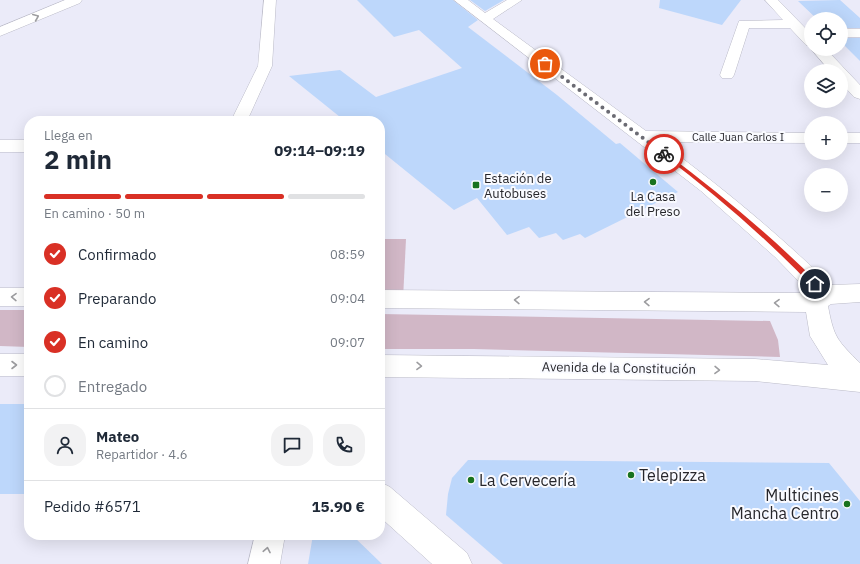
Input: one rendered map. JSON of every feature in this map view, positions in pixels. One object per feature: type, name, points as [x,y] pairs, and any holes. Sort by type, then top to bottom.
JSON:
[{"type":"street","points":[[0,32],[76,0]]},
{"type":"street","points":[[241,116],[265,66],[270,0]]},
{"type":"street","points":[[460,0],[713,191],[782,251],[821,299],[822,336],[833,353],[859,379]]},
{"type":"street","points":[[485,18],[516,0]]},
{"type":"street","points":[[771,0],[804,33]]},
{"type":"street","points":[[727,75],[744,24],[804,33]]},
{"type":"street","points":[[848,33],[860,33]]},
{"type":"street","points":[[824,56],[832,64]]},
{"type":"street","points":[[848,81],[860,94]]},
{"type":"street","name":"Calle Juan Carlos I","points":[[641,136],[804,138]]},
{"type":"street","points":[[848,138],[860,138]]},
{"type":"street","points":[[0,146],[24,146]]},
{"type":"street","points":[[385,299],[821,299],[860,293]]},
{"type":"street","points":[[0,297],[24,297]]},
{"type":"street","points":[[0,365],[24,365]]},
{"type":"street","name":"Avenida de la Constitución","points":[[385,366],[754,370],[859,379]]},
{"type":"street","points":[[385,501],[456,564]]},
{"type":"street","points":[[264,564],[269,540]]},
{"type":"shaded area","points":[[385,239],[406,239],[403,299],[385,299]]},
{"type":"shaded area","points":[[0,310],[24,310],[24,347],[0,346]]},
{"type":"shaded area","points":[[385,314],[770,321],[778,340],[780,357],[474,349],[385,349]]},
{"type":"building","points":[[357,0],[453,0],[478,20],[468,27],[557,95],[616,144],[620,143],[678,192],[585,238],[580,234],[563,240],[556,233],[539,238],[529,227],[507,235],[477,198],[454,210],[385,154],[385,116],[339,116],[289,76],[340,70],[376,97],[462,68],[419,30],[394,37]]},
{"type":"building","points":[[470,0],[504,0],[485,11]]},
{"type":"building","points":[[660,0],[741,0],[722,25],[659,8]]},
{"type":"building","points":[[840,0],[860,18],[860,28],[848,28],[848,12],[810,12],[798,1]]},
{"type":"building","points":[[848,38],[860,38],[860,61],[848,49]]},
{"type":"building","points":[[0,404],[24,404],[24,494],[0,494]]},
{"type":"building","points":[[468,460],[829,463],[860,501],[860,564],[503,564],[446,515],[448,494],[452,478]]},
{"type":"building","points":[[312,540],[357,540],[382,564],[308,564]]},
{"type":"way so far","points":[[545,64],[664,154]]},
{"type":"place","name":"La Casa del Preso","points":[[653,182]]},
{"type":"place","name":"Estación de Autobuses","points":[[476,185]]},
{"type":"place","name":"Telepizza","points":[[631,475]]},
{"type":"place","name":"La Cervecería","points":[[471,480]]},
{"type":"place","name":"Multicines Mancha Centro","points":[[847,504]]},
{"type":"route","points":[[664,154],[708,186],[782,251],[815,284]]}]
